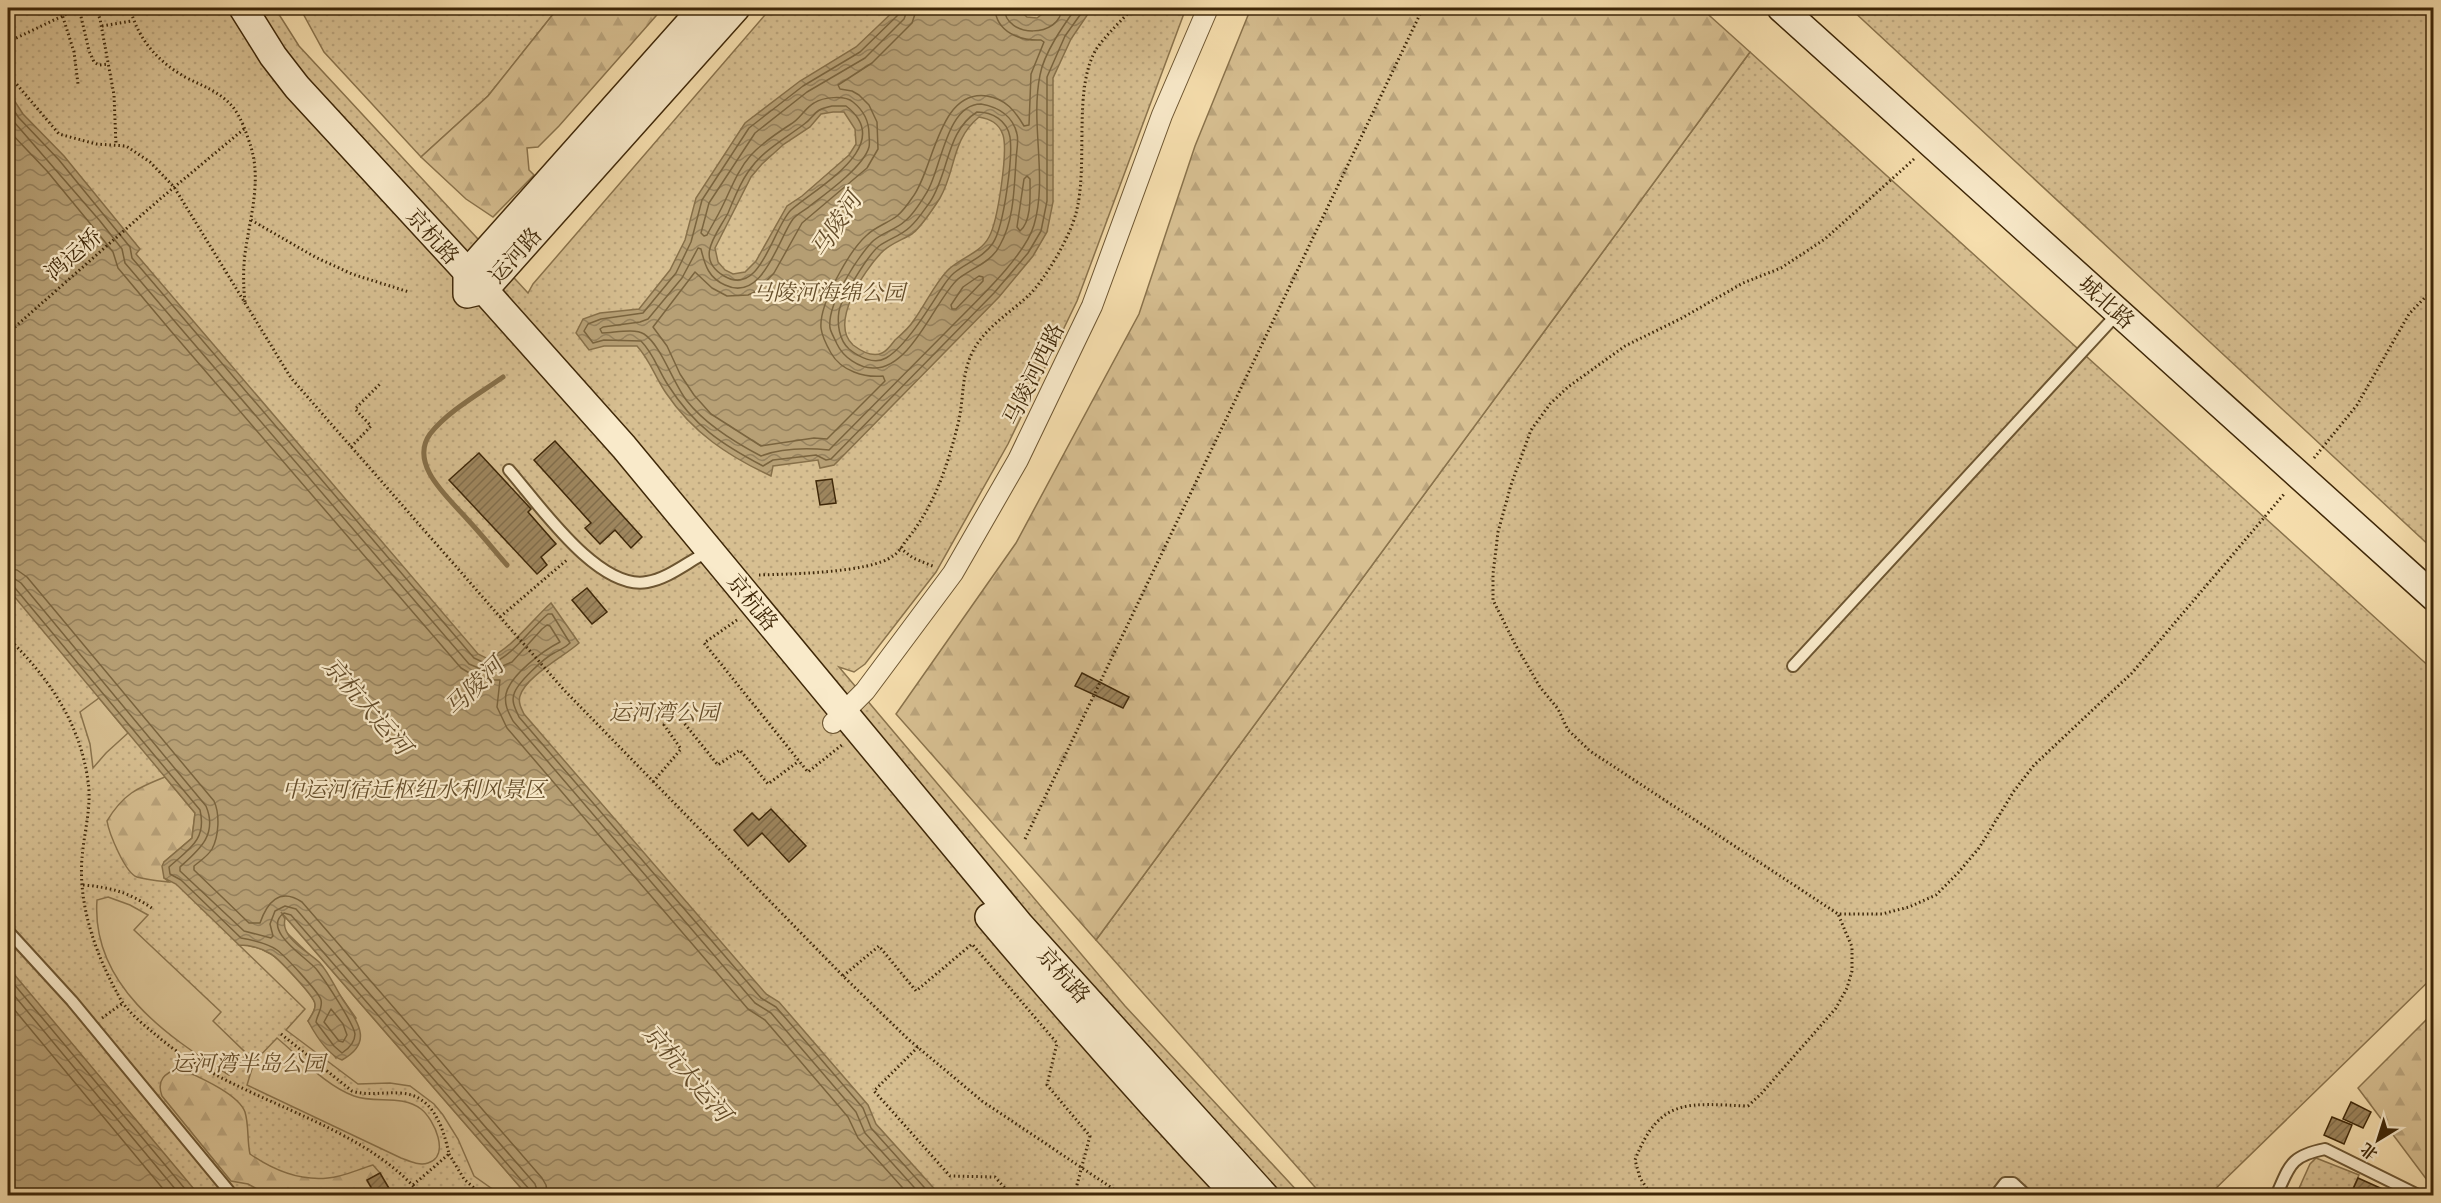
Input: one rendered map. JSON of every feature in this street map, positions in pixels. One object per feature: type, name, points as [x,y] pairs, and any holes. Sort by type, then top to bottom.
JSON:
[{"type":"street","name":"京杭路","points":[[225,8],[254,57],[280,94],[315,134],[473,285],[841,726],[1265,1196]]},
{"type":"street","name":"京杭路","points":[[243,8],[273,56],[297,87],[473,285],[624,447],[730,575],[943,861],[1070,1014],[1237,1196]]},
{"type":"street","name":"运河路","points":[[473,285],[703,8]]},
{"type":"street","name":"运河路","points":[[473,285],[736,8]]},
{"type":"street","name":"马陵河西路","points":[[841,726],[954,573],[1018,460],[1092,306],[1162,115],[1208,8]]},
{"type":"street","name":"城北路","points":[[1781,8],[2433,597]]},
{"type":"lane","points":[[1793,666],[2118,312]]},
{"type":"lane","points":[[509,470],[579,550],[607,573],[630,583],[647,582],[668,574],[700,556]]},
{"type":"lane","points":[[8,931],[92,1025],[233,1196]]},
{"type":"lane","points":[[2276,1196],[2289,1167],[2296,1158],[2308,1152],[2325,1149],[2420,1196]]},
{"type":"lane","points":[[1995,1196],[2005,1183],[2013,1183],[2027,1196]]},
{"type":"path","points":[[60,8],[74,52],[78,84]]},
{"type":"path","points":[[8,42],[79,8],[92,58],[99,65],[110,64]]},
{"type":"path","points":[[96,8],[110,64],[116,146]]},
{"type":"path","points":[[130,8],[133,21],[150,50],[186,77],[208,87],[233,107],[251,146],[256,175],[244,264],[244,303]]},
{"type":"path","points":[[730,575],[803,574],[842,570],[893,556],[917,528],[936,495],[949,462],[959,419],[965,374],[973,351],[993,327],[1031,293],[1063,246],[1076,214],[1082,179],[1085,78],[1096,49],[1133,8]]},
{"type":"path","points":[[1025,839],[1423,8]]},
{"type":"path","points":[[102,26],[133,21]]},
{"type":"path","points":[[8,74],[59,134],[96,144],[126,146],[150,162],[174,188],[291,378],[564,690],[843,976],[918,1047],[982,1101],[1124,1196]]},
{"type":"path","name":"鸿运桥","points":[[8,333],[244,129]]},
{"type":"path","points":[[1931,143],[1825,239],[1781,267],[1743,283],[1682,318],[1625,346],[1568,387],[1550,404],[1531,430],[1511,485],[1498,532],[1493,574],[1493,600],[1515,644],[1540,687],[1558,709],[1568,730],[1590,751],[1838,914],[1882,914],[1909,907],[1936,895],[1951,881],[1979,848],[2014,791],[2034,765],[2132,673],[2357,405],[2409,314],[2433,288]]},
{"type":"path","points":[[251,220],[315,257],[352,274],[409,292]]},
{"type":"path","points":[[351,447],[371,426],[355,409],[380,384]]},
{"type":"path","points":[[900,548],[913,558],[954,573]]},
{"type":"path","points":[[500,617],[579,550]]},
{"type":"path","points":[[743,627],[737,619],[704,643],[808,772],[841,726]]},
{"type":"path","points":[[8,638],[47,681],[75,730],[83,755],[90,799],[82,861],[84,898],[92,936],[107,974],[123,1003],[170,1048],[230,1084],[390,1162],[422,1196]]},
{"type":"path","points":[[653,782],[681,749],[664,725],[676,713],[718,765],[740,750],[768,784],[799,761]]},
{"type":"path","points":[[83,885],[107,887],[120,891],[153,909]]},
{"type":"path","points":[[1652,1196],[1640,1178],[1635,1160],[1651,1128],[1677,1107],[1690,1104],[1748,1106],[1836,1008],[1847,988],[1852,971],[1852,947],[1838,914]]},
{"type":"path","points":[[843,976],[879,946],[916,991],[972,944],[1057,1042],[1047,1085],[1090,1136],[1074,1196]]},
{"type":"path","points":[[92,1025],[123,1003]]},
{"type":"path","points":[[281,1034],[352,1091],[363,1094],[402,1093],[421,1100],[429,1106],[440,1122],[449,1154],[464,1179],[483,1196]]},
{"type":"path","points":[[918,1047],[874,1091],[951,1176],[995,1177],[1012,1196]]},
{"type":"path","points":[[414,1185],[449,1154]]},
{"type":"green space","name":"中运河宿迁枢纽水利风景区","points":[[8,8],[275,8],[299,46],[528,293],[533,284],[771,8],[1186,8],[1077,301],[1008,444],[936,572],[865,664],[854,672],[839,667],[1125,1006],[1301,1195],[8,1195]]},
{"type":"green space","points":[[300,8],[558,8],[488,96],[421,157],[324,52]]},
{"type":"green space","points":[[558,8],[663,8],[559,126],[538,147],[527,148],[529,170],[534,175],[493,217],[466,199],[421,157],[488,96]]},
{"type":"green space","points":[[1251,8],[1701,8],[1750,52],[1096,940],[896,714],[1016,543],[1139,314],[1195,146]]},
{"type":"green space","points":[[1850,8],[2433,8],[2433,549]]},
{"type":"green space","points":[[1750,52],[2433,670],[2433,977],[2209,1195],[1322,1195],[1096,940]]},
{"type":"green space","points":[[99,698],[128,733],[93,768],[90,744],[80,712]]},
{"type":"green space","points":[[165,777],[195,813],[192,838],[164,862],[164,878],[169,882],[141,878],[132,874],[118,852],[107,821],[125,798]]},
{"type":"green space","points":[[267,896],[527,1195],[501,1195],[474,1176],[458,1139],[443,1115],[434,1104],[410,1086],[390,1083],[358,1084],[286,1030],[305,1009],[239,945],[255,947],[271,954],[303,986],[315,1004],[308,1021],[336,1058],[356,1018],[315,960],[286,932]]},
{"type":"green space","points":[[108,897],[148,915],[134,930],[221,1012],[213,1021],[246,1053],[239,1066],[229,1075],[158,1025],[137,1004],[120,982],[106,957],[98,930],[97,900]]},
{"type":"green space","points":[[2433,1013],[2433,1188],[2358,1088]]},
{"type":"green space","points":[[277,1038],[324,1079],[354,1096],[397,1100],[414,1104],[421,1109],[431,1121],[438,1137],[438,1153],[435,1159],[421,1164],[401,1158],[247,1085],[254,1062]]},
{"type":"green space","points":[[179,1068],[216,1086],[241,1105],[246,1117],[250,1154],[259,1160],[287,1173],[307,1178],[339,1176],[373,1165],[380,1173],[367,1181],[376,1195],[268,1195],[248,1184],[231,1181],[162,1096],[161,1081],[170,1072]]},
{"type":"green space","points":[[2316,1158],[2359,1175],[2350,1195],[2296,1195],[2310,1164]]},
{"type":"water","points":[[897,8],[1017,8],[1027,17],[1037,18],[1050,8],[1092,8],[1071,39],[1053,78],[1053,202],[1047,232],[1033,256],[999,297],[834,465],[820,468],[818,460],[773,466],[771,476],[740,460],[700,432],[676,407],[637,346],[604,346],[589,350],[576,333],[583,319],[600,313],[639,309],[670,270],[685,240],[696,198],[745,123],[800,81],[856,47]],"holes":[[[844,112],[855,129],[856,144],[849,155],[802,196],[787,206],[756,261],[745,272],[733,274],[725,270],[718,262],[715,248],[751,177],[784,144],[810,127],[821,114]],[[979,117],[997,125],[1003,135],[1004,143],[999,202],[989,237],[980,248],[947,271],[912,323],[888,349],[878,354],[863,351],[853,345],[847,335],[845,324],[847,311],[858,284],[884,250],[912,234],[931,212],[945,188],[963,136]]]},
{"type":"water","name":"京杭大运河","points":[[8,91],[23,114],[64,156],[140,249],[136,254],[478,654],[488,659],[497,654],[551,603],[579,643],[530,681],[519,700],[524,714],[766,994],[779,1002],[868,1105],[876,1124],[940,1195],[527,1195],[281,912],[291,938],[323,967],[356,1021],[360,1037],[358,1045],[353,1053],[342,1060],[327,1049],[318,1038],[308,1021],[315,1004],[288,970],[267,952],[255,947],[239,945],[176,884],[164,878],[162,866],[164,862],[192,838],[195,813],[8,589]]},
{"type":"water","points":[[8,967],[199,1195],[8,1195]]},
{"type":"building","points":[[555,441],[642,537],[631,548],[615,530],[600,544],[585,528],[591,523],[534,460]]},
{"type":"building","points":[[479,453],[531,509],[528,512],[556,544],[541,557],[547,565],[537,574],[449,480]]},
{"type":"building","points":[[832,479],[836,503],[820,505],[816,481]]},
{"type":"building","points":[[587,588],[607,612],[592,624],[572,600]]},
{"type":"building","points":[[1082,673],[1129,697],[1123,708],[1075,686]]},
{"type":"building","points":[[771,809],[806,846],[789,862],[762,833],[748,846],[734,830],[752,813],[759,820]]},
{"type":"building","points":[[2351,1102],[2371,1112],[2363,1128],[2343,1119]]},
{"type":"building","points":[[2332,1117],[2352,1125],[2344,1144],[2324,1135]]},
{"type":"building","points":[[380,1173],[390,1190],[376,1196],[367,1180]]},
{"type":"building","points":[[2358,1178],[2398,1196],[2350,1196]]},
{"type":"waterway","name":"马陵河","points":[[503,377],[464,403],[437,426],[430,434],[425,446],[424,458],[434,481],[442,492],[507,565]]},
{"type":"park label","name":"马陵河海绵公园","points":[[828,292]]},
{"type":"park label","name":"运河湾公园","points":[[664,712]]},
{"type":"park label","name":"运河湾半岛公园","points":[[248,1063]]}]
